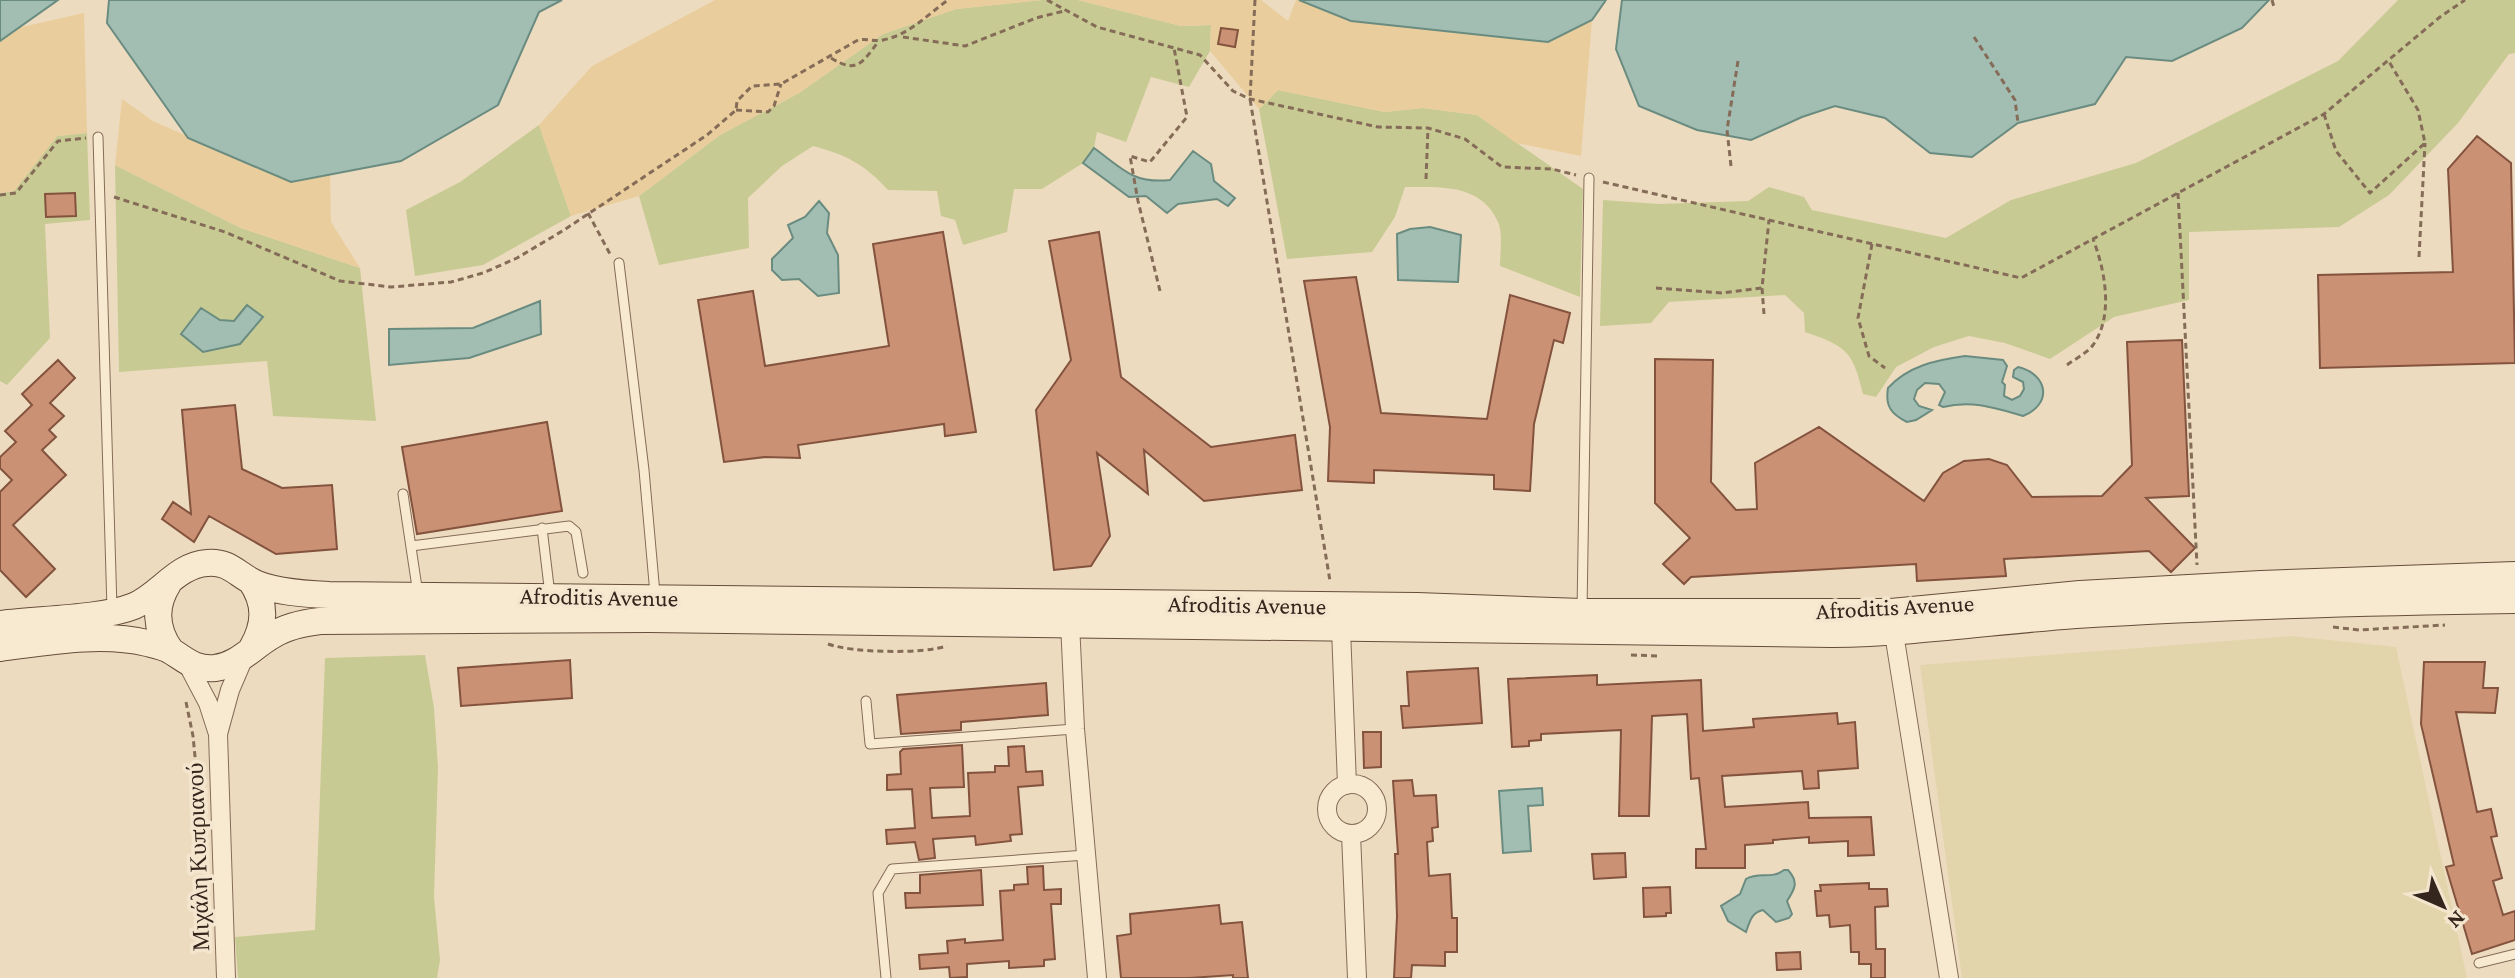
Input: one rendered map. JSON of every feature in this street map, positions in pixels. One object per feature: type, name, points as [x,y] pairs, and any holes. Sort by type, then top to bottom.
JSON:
[{"type":"main road","name":"Afroditis Avenue","points":[[0,624],[112,612],[146,600],[184,569],[204,563],[225,564],[251,581],[311,594],[550,595],[1338,618],[1892,623],[2381,602],[2515,600]]},
{"type":"main road","name":"Afroditis Avenue","points":[[0,648],[107,638],[145,642],[207,668],[217,668],[227,666],[290,626],[320,621],[649,619],[1070,623],[1338,618],[1417,606],[1892,623],[2080,594],[2515,575]]},
{"type":"main road","points":[[249,651],[262,629],[263,609],[251,581]]},
{"type":"main road","points":[[169,583],[157,612],[160,632],[179,657]]},
{"type":"street","points":[[1338,618],[1347,785]]},
{"type":"street","points":[[1070,623],[1075,729],[1097,978]]},
{"type":"street","points":[[1892,623],[1949,978]]},
{"type":"street","name":"Μιχάλη Κυπριανού","points":[[218,734],[230,690],[249,651]]},
{"type":"street","name":"Μιχάλη Κυπριανού","points":[[179,657],[208,703],[218,734],[226,978]]},
{"type":"street","points":[[1347,785],[1366,789],[1376,800],[1377,807],[1374,822],[1351,834],[1336,827],[1328,815],[1333,794],[1347,785]]},
{"type":"street","points":[[1351,834],[1357,978]]},
{"type":"lane","points":[[98,137],[112,612]]},
{"type":"lane","points":[[1582,612],[1589,178]]},
{"type":"lane","points":[[619,263],[644,470],[655,598]]},
{"type":"lane","points":[[403,494],[418,595]]},
{"type":"lane","points":[[411,546],[569,526],[574,528],[583,573]]},
{"type":"lane","points":[[542,528],[550,595]]},
{"type":"lane","points":[[866,701],[870,744],[1075,729]]},
{"type":"lane","points":[[886,978],[878,893],[892,869],[1086,855]]},
{"type":"lane","points":[[2479,963],[2515,954]]},
{"type":"path","points":[[100,193],[225,232],[340,281],[391,287],[451,282],[483,273],[517,258],[625,191],[707,135],[736,110],[737,101],[752,86],[781,84],[858,40],[866,38],[878,42],[901,36],[948,0]]},
{"type":"path","points":[[1047,0],[1097,27],[1200,55],[1233,91],[1250,99],[1378,127],[1428,128],[1465,139],[1502,167],[1552,169],[2021,278],[2324,114],[2465,0]]},
{"type":"path","points":[[1255,0],[1250,99],[1338,618]]},
{"type":"path","points":[[2272,0],[2274,7]]},
{"type":"path","points":[[901,36],[965,46],[1036,18],[1064,11]]},
{"type":"path","points":[[1974,37],[2015,100],[2018,123]]},
{"type":"path","points":[[830,57],[846,67],[853,66],[867,56],[878,42]]},
{"type":"path","points":[[1160,291],[1130,156],[1150,162],[1187,117],[1174,48]]},
{"type":"path","points":[[2388,60],[2418,110],[2425,143],[2419,257]]},
{"type":"path","points":[[1731,166],[1727,130],[1738,61]]},
{"type":"path","points":[[736,110],[768,112],[774,106],[781,84]]},
{"type":"path","points":[[2324,114],[2336,151],[2370,193],[2425,143]]},
{"type":"path","points":[[1426,179],[1428,128]]},
{"type":"path","points":[[0,195],[16,193],[58,141],[98,137]]},
{"type":"path","points":[[2178,193],[2197,565]]},
{"type":"path","points":[[588,213],[605,248],[619,263]]},
{"type":"path","points":[[1764,314],[1762,288],[1769,220]]},
{"type":"path","points":[[2067,365],[2091,348],[2102,330],[2105,314],[2103,268],[2093,239]]},
{"type":"path","points":[[1872,244],[1858,318],[1869,356],[1885,368]]},
{"type":"path","points":[[1656,288],[1722,293],[1762,288]]},
{"type":"path","points":[[186,702],[193,736]]},
{"type":"shaded area","points":[[0,0],[58,0],[0,41]]},
{"type":"shaded area","points":[[109,0],[562,0],[539,12],[498,105],[401,161],[291,182],[188,138],[107,23]]},
{"type":"shaded area","points":[[1299,0],[1606,0],[1592,20],[1548,42],[1351,21]]},
{"type":"shaded area","points":[[1622,0],[2269,0],[2242,28],[2172,61],[2126,57],[2095,104],[2018,123],[1972,157],[1930,153],[1885,118],[1835,106],[1751,140],[1697,130],[1639,106],[1616,49]]},
{"type":"shaded area","points":[[1094,148],[1129,173],[1157,181],[1170,180],[1193,151],[1211,164],[1214,181],[1235,198],[1228,206],[1217,199],[1178,204],[1167,213],[1146,196],[1129,197],[1083,163]]},
{"type":"shaded area","points":[[819,201],[829,213],[827,233],[838,255],[839,293],[818,296],[799,279],[782,280],[772,270],[772,259],[793,238],[788,225],[805,217]]},
{"type":"shaded area","points":[[1430,227],[1461,235],[1458,282],[1398,280],[1397,234]]},
{"type":"shaded area","points":[[540,301],[541,334],[469,358],[389,365],[389,329],[473,328]]},
{"type":"shaded area","points":[[247,305],[263,317],[240,344],[203,352],[181,334],[201,308],[220,320],[234,321]]},
{"type":"shaded area","points":[[1965,356],[2003,360],[2007,366],[2002,382],[2005,385],[2004,396],[2012,400],[2020,396],[2024,389],[2023,382],[2013,377],[2014,370],[2018,367],[2036,376],[2043,390],[2039,404],[2023,416],[1974,405],[1943,407],[1939,405],[1945,392],[1939,384],[1925,383],[1917,390],[1914,399],[1919,406],[1932,410],[1907,422],[1890,409],[1888,388],[1904,374],[1933,362]]},
{"type":"shaded area","points":[[2291,636],[2396,647],[2467,978],[1962,978],[1920,665]]},
{"type":"shaded area","points":[[1542,788],[1543,805],[1528,806],[1531,851],[1503,853],[1499,791]]},
{"type":"shaded area","points":[[1788,870],[1795,882],[1787,901],[1792,914],[1789,918],[1776,922],[1763,910],[1759,911],[1753,915],[1746,932],[1728,921],[1721,906],[1740,894],[1746,879]]},
{"type":"green space","points":[[1042,0],[1078,0],[1181,26],[1211,25],[1210,51],[1189,87],[1151,77],[1126,142],[1097,132],[1094,148],[1083,163],[1042,189],[1014,189],[1007,232],[963,245],[955,220],[941,216],[937,191],[888,190],[854,162],[813,146],[782,166],[748,198],[749,248],[659,265],[639,196],[720,135],[799,93],[883,34],[956,9]]},
{"type":"green space","points":[[2398,0],[2515,0],[2515,53],[2509,54],[2458,123],[2389,195],[2339,227],[2189,232],[2189,300],[2114,317],[2050,359],[2005,343],[1969,336],[1934,347],[1896,367],[1876,397],[1863,394],[1846,352],[1805,332],[1804,313],[1785,295],[1669,302],[1651,323],[1600,326],[1603,200],[1659,204],[1748,201],[1769,187],[1804,197],[1812,210],[1946,238],[2011,200],[2136,163],[2338,61]]},
{"type":"green space","points":[[1278,90],[1385,112],[1423,108],[1477,115],[1583,189],[1580,297],[1500,266],[1500,232],[1491,209],[1470,194],[1445,188],[1405,187],[1395,217],[1372,252],[1287,259],[1259,109]]},
{"type":"green space","points":[[539,125],[571,216],[483,265],[415,276],[406,210],[460,182]]},
{"type":"green space","points":[[87,133],[90,220],[45,224],[50,338],[7,385],[0,381],[0,193],[14,191],[57,136]]},
{"type":"green space","points":[[115,165],[241,228],[360,268],[376,421],[273,416],[267,361],[119,372]]},
{"type":"green space","points":[[425,655],[434,708],[438,767],[434,897],[440,960],[437,978],[238,978],[235,937],[315,930],[325,658]]},
{"type":"sand","points":[[715,0],[1042,0],[956,9],[883,34],[799,93],[720,135],[639,196],[571,216],[539,125],[592,66]]},
{"type":"sand","points":[[1078,0],[1261,0],[1288,21],[1296,0],[1299,0],[1351,21],[1548,42],[1592,20],[1581,156],[1516,143],[1477,115],[1423,108],[1385,112],[1278,90],[1259,109],[1210,51],[1211,25],[1181,26]]},
{"type":"sand","points":[[84,13],[87,133],[57,136],[14,191],[0,193],[0,41],[13,29]]},
{"type":"sand","points":[[122,99],[153,121],[291,182],[330,174],[331,222],[360,268],[241,228],[115,165]]},
{"type":"building","points":[[1221,28],[1238,30],[1235,47],[1218,44]]},
{"type":"building","points":[[2477,136],[2511,163],[2515,363],[2320,368],[2318,275],[2453,272],[2448,169]]},
{"type":"building","points":[[75,193],[76,216],[46,217],[45,194]]},
{"type":"building","points":[[943,232],[976,432],[945,436],[944,424],[798,445],[800,458],[765,457],[724,462],[698,300],[753,291],[765,366],[889,346],[873,244]]},
{"type":"building","points":[[1099,232],[1121,377],[1211,447],[1295,435],[1302,490],[1204,501],[1144,450],[1148,494],[1097,453],[1110,536],[1091,566],[1054,570],[1036,410],[1071,360],[1049,241]]},
{"type":"building","points":[[1356,277],[1381,413],[1487,419],[1510,295],[1570,313],[1563,343],[1554,340],[1534,424],[1530,491],[1494,489],[1494,475],[1374,470],[1374,483],[1328,481],[1330,427],[1304,281]]},
{"type":"building","points":[[2182,340],[2189,496],[2146,498],[2195,548],[2171,572],[2149,551],[2004,559],[2006,576],[1917,581],[1916,564],[1691,577],[1684,584],[1663,564],[1690,538],[1655,503],[1655,359],[1713,360],[1711,482],[1736,510],[1757,509],[1755,463],[1819,427],[1924,501],[1943,473],[1964,461],[1989,459],[2007,465],[2032,497],[2102,496],[2132,465],[2127,342]]},
{"type":"building","points":[[58,360],[75,378],[50,403],[64,416],[49,430],[56,437],[42,450],[66,475],[13,525],[55,569],[26,597],[0,570],[0,492],[12,480],[0,468],[0,457],[16,442],[5,431],[32,405],[22,394]]},
{"type":"building","points":[[235,405],[242,469],[282,488],[332,485],[337,549],[276,554],[209,516],[194,542],[162,519],[173,502],[191,514],[182,410]]},
{"type":"building","points":[[547,422],[562,511],[417,534],[402,447]]},
{"type":"building","points":[[570,660],[572,698],[461,706],[458,668]]},
{"type":"building","points":[[2424,662],[2485,662],[2483,688],[2498,688],[2495,713],[2456,712],[2477,812],[2491,809],[2497,836],[2491,837],[2502,878],[2493,881],[2503,915],[2515,911],[2515,940],[2472,954],[2446,867],[2454,865],[2421,724]]},
{"type":"building","points":[[1478,668],[1482,723],[1403,728],[1401,706],[1409,706],[1407,672]]},
{"type":"building","points":[[1597,675],[1597,685],[1701,680],[1703,731],[1754,727],[1753,719],[1837,713],[1838,724],[1855,722],[1858,768],[1818,771],[1819,788],[1804,789],[1802,771],[1722,776],[1725,807],[1808,802],[1809,818],[1871,817],[1874,855],[1848,856],[1848,841],[1809,843],[1809,837],[1745,845],[1745,868],[1696,868],[1696,849],[1706,849],[1699,778],[1691,779],[1687,714],[1652,716],[1649,816],[1619,816],[1621,730],[1541,734],[1541,740],[1529,741],[1529,746],[1512,747],[1508,679]]},
{"type":"building","points":[[1046,683],[1048,715],[961,722],[961,730],[901,734],[897,695]]},
{"type":"building","points":[[1363,732],[1381,732],[1381,767],[1364,768]]},
{"type":"building","points":[[962,745],[964,787],[930,788],[932,818],[970,816],[968,773],[995,772],[995,766],[1009,766],[1008,747],[1024,746],[1026,772],[1042,771],[1043,785],[1018,787],[1022,834],[1010,835],[1011,841],[976,845],[975,836],[933,839],[935,858],[919,860],[915,842],[887,844],[886,830],[915,828],[912,789],[887,790],[887,775],[901,774],[900,752],[903,749]]},
{"type":"building","points":[[1412,780],[1414,796],[1436,795],[1438,827],[1432,828],[1433,841],[1427,842],[1429,876],[1450,874],[1452,918],[1457,918],[1457,952],[1445,952],[1445,966],[1412,965],[1411,978],[1394,978],[1397,916],[1395,854],[1398,854],[1393,781]]},
{"type":"building","points":[[1625,853],[1626,877],[1594,879],[1592,854]]},
{"type":"building","points":[[1043,866],[1044,890],[1061,889],[1061,904],[1051,904],[1055,959],[1044,960],[1044,966],[1009,968],[1009,961],[967,964],[967,977],[950,978],[949,967],[920,969],[919,955],[948,953],[947,941],[1003,940],[1000,891],[1014,890],[1014,885],[1028,884],[1027,867]]},
{"type":"building","points":[[981,870],[983,905],[906,908],[905,893],[920,893],[920,875]]},
{"type":"building","points":[[1869,883],[1869,889],[1887,889],[1888,906],[1875,907],[1876,949],[1885,949],[1885,978],[1871,978],[1871,964],[1859,964],[1859,952],[1851,952],[1850,925],[1830,927],[1829,915],[1817,916],[1815,891],[1821,891],[1820,885]]},
{"type":"building","points":[[1670,887],[1671,913],[1644,917],[1643,888]]},
{"type":"building","points":[[1219,905],[1221,924],[1242,922],[1248,978],[1233,978],[1233,975],[1121,978],[1117,936],[1131,934],[1130,914]]},
{"type":"building","points":[[1800,952],[1801,969],[1777,970],[1776,953]]}]
